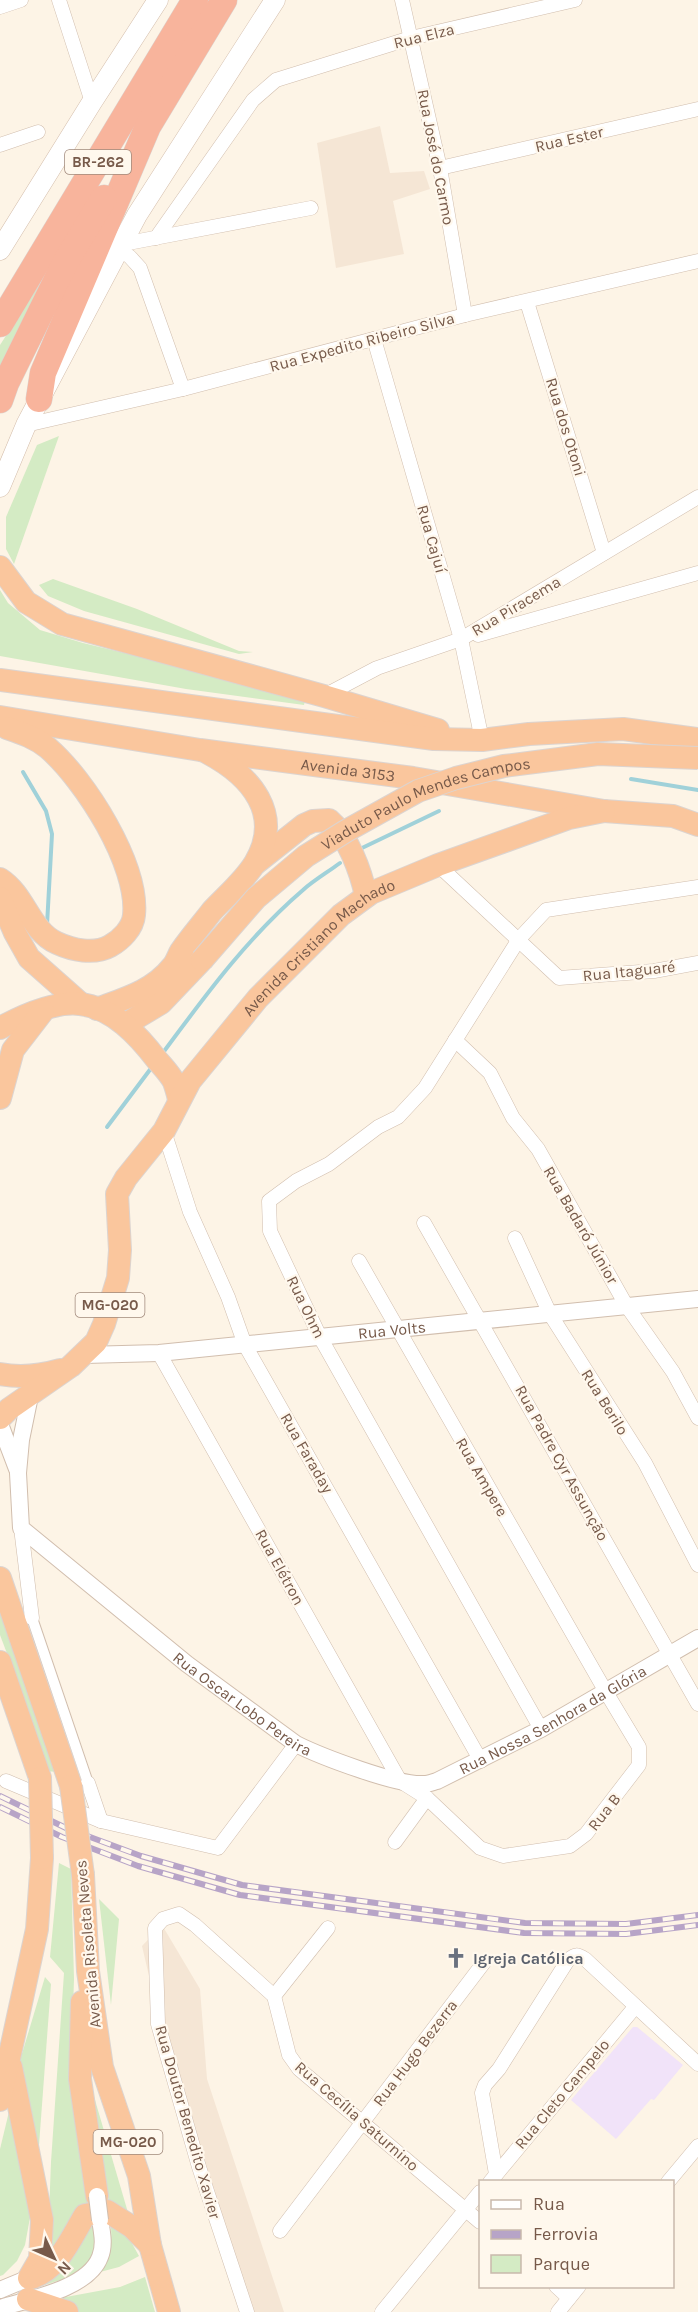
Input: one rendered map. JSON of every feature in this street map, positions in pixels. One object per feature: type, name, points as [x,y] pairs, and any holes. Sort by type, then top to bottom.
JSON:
[{"type":"highway","name":"BR-262","points":[[0,324],[195,0]]},
{"type":"highway","name":"BR-262","points":[[0,399],[65,263],[224,0]]},
{"type":"highway","points":[[39,399],[43,372],[148,126]]},
{"type":"highway","points":[[0,567],[26,602],[62,624],[475,740]]},
{"type":"highway","points":[[0,680],[434,739],[475,740],[529,734],[623,729],[698,739]]},
{"type":"highway","name":"Avenida 3153","points":[[0,717],[176,744],[200,750],[413,778],[604,811],[673,816],[696,825]]},
{"type":"highway","points":[[0,726],[37,740],[48,748],[65,764],[87,794],[111,831],[127,871],[133,893],[134,916],[131,926],[123,938],[106,949],[73,950],[47,938],[9,886],[0,879]]},
{"type":"highway","points":[[200,750],[230,765],[255,792],[265,812],[266,839],[254,864]]},
{"type":"highway","name":"Viaduto Paulo Mendes Campos","points":[[134,1032],[202,960],[256,898],[306,856],[418,791],[456,778],[504,766],[598,754],[698,758]]},
{"type":"highway","name":"Avenida Cristiano Machado","points":[[78,1361],[101,1334],[118,1278],[120,1250],[117,1194],[126,1178],[164,1131],[190,1081],[258,998],[341,915],[366,896],[438,865],[569,818],[604,811]]},
{"type":"highway","points":[[0,1028],[14,1020],[61,1005],[89,1006],[147,989],[172,968],[182,950],[211,913],[254,864],[304,825],[313,821],[329,820],[338,828],[358,868],[366,896]]},
{"type":"highway","points":[[0,898],[29,958],[89,1006],[134,1032],[174,1081],[179,1100]]},
{"type":"highway","points":[[0,1098],[13,1050],[44,1010]]},
{"type":"highway","points":[[0,1374],[17,1378],[42,1375],[78,1361]]},
{"type":"highway","name":"MG-020","points":[[0,1418],[9,1409],[78,1361]]},
{"type":"highway","name":"Avenida Risoleta Neves","points":[[0,1578],[79,1785],[88,1971],[102,2067],[139,2176],[150,2245],[169,2312]]},
{"type":"highway","points":[[0,1662],[40,1778],[42,1858],[37,1929],[10,2063],[0,2100]]},
{"type":"highway","points":[[88,1971],[81,2009],[80,2079],[97,2196]]},
{"type":"highway","points":[[10,2063],[42,2220],[40,2259],[12,2295]]},
{"type":"highway","points":[[12,2295],[54,2264],[85,2215],[107,2211],[132,2227],[150,2245]]},
{"type":"highway","points":[[12,2295],[67,2312]]},
{"type":"main road","name":"BR-262","points":[[0,249],[158,0]]},
{"type":"main road","points":[[0,487],[39,399],[137,215],[275,0]]},
{"type":"street","points":[[0,7],[21,0]]},
{"type":"street","points":[[59,0],[92,102]]},
{"type":"street","name":"Rua José do Carmo","points":[[402,0],[440,168],[465,315]]},
{"type":"street","name":"Rua Elza","points":[[156,238],[254,100],[276,80],[411,38],[575,0]]},
{"type":"street","name":"Rua Ester","points":[[440,168],[698,109]]},
{"type":"street","points":[[0,145],[38,132]]},
{"type":"street","points":[[183,389],[140,268],[121,247],[311,208]]},
{"type":"street","name":"Rua Expedito Ribeiro Silva","points":[[26,425],[183,389],[465,315],[698,261]]},
{"type":"street","name":"Rua dos Otoni","points":[[527,302],[604,553]]},
{"type":"street","name":"Rua Cajuí","points":[[374,339],[461,639],[475,740]]},
{"type":"street","name":"Rua Piracema","points":[[324,696],[376,668],[461,639],[698,497]]},
{"type":"street","points":[[461,639],[698,573]]},
{"type":"street","points":[[438,865],[519,939]]},
{"type":"street","name":"Rua Ohm","points":[[541,1729],[320,1337],[270,1231],[269,1201],[296,1182],[329,1164],[378,1127],[398,1117],[425,1088],[519,939],[546,910],[698,887]]},
{"type":"street","name":"Rua Itaguaré","points":[[519,939],[559,978],[654,971],[698,963]]},
{"type":"street","name":"Rua Badaró Júnior","points":[[455,1040],[490,1073],[513,1118],[538,1149],[626,1305],[673,1372],[698,1418]]},
{"type":"street","name":"Rua Faraday","points":[[164,1131],[190,1212],[228,1297],[245,1345],[481,1761]]},
{"type":"street","name":"Rua Padre Cyr Assunção","points":[[424,1223],[698,1704]]},
{"type":"street","name":"Rua Berilo","points":[[515,1238],[550,1314],[645,1463],[698,1564]]},
{"type":"street","name":"Rua Ampere","points":[[359,1262],[606,1692]]},
{"type":"street","name":"Rua Volts","points":[[78,1361],[698,1299]]},
{"type":"street","name":"Rua Elétron","points":[[159,1353],[400,1780]]},
{"type":"street","points":[[36,1392],[21,1440],[18,1473],[21,1528],[32,1618],[79,1785],[101,1821]]},
{"type":"street","points":[[0,1424],[18,1473]]},
{"type":"street","name":"Rua Oscar Lobo Pereira","points":[[21,1528],[187,1664],[296,1744],[315,1754],[400,1780],[427,1798],[480,1848]]},
{"type":"street","name":"Rua Nossa Senhora da Glória","points":[[400,1780],[422,1784],[437,1781],[481,1761],[698,1638]]},
{"type":"street","name":"Rua B","points":[[480,1848],[503,1856],[570,1846],[586,1834],[639,1766],[639,1747],[606,1692]]},
{"type":"street","points":[[6,1781],[101,1821],[218,1848],[296,1744]]},
{"type":"street","points":[[395,1842],[427,1798]]},
{"type":"street","name":"Rua Doutor Benedito Xavier","points":[[248,2312],[199,2167],[158,2024],[155,1928],[163,1919],[179,1914],[195,1925],[274,1996]]},
{"type":"street","points":[[274,1996],[328,1928]]},
{"type":"street","points":[[493,2178],[482,2093],[542,1999],[568,1960],[574,1955],[585,1959],[698,2064]]},
{"type":"street","name":"Rua Hugo Bezerra","points":[[279,2231],[485,1961]]},
{"type":"street","name":"Rua Cecília Saturnino","points":[[274,1996],[289,2055],[300,2068],[479,2221]]},
{"type":"street","name":"Rua Cleto Campelo","points":[[493,2178],[635,2007]]},
{"type":"street","points":[[669,2180],[698,2146]]},
{"type":"street","points":[[382,2312],[479,2193]]},
{"type":"street","points":[[12,2295],[70,2286],[89,2273],[100,2258],[103,2242],[97,2196]]},
{"type":"street","points":[[558,2288],[569,2298]]},
{"type":"street","points":[[558,2312],[577,2288]]},
{"type":"shaded area","points":[[380,126],[390,173],[424,171],[430,189],[393,201],[404,254],[336,268],[317,143]]},
{"type":"shaded area","points":[[162,1925],[200,1989],[207,2079],[284,2312],[246,2312],[186,2135],[142,1946]]},
{"type":"shaded area","points":[[633,2027],[637,2027],[683,2065],[654,2100],[651,2099],[616,2139],[571,2100]]},
{"type":"green space","points":[[42,280],[0,370],[0,345]]},
{"type":"green space","points":[[59,436],[14,564],[6,549],[6,517],[37,445]]},
{"type":"green space","points":[[53,579],[137,609],[239,651],[253,652],[239,654],[84,611],[48,596],[39,585]]},
{"type":"green space","points":[[0,590],[8,603],[40,630],[305,701],[304,705],[186,689],[0,656]]},
{"type":"green space","points":[[0,1606],[57,1772],[46,1771],[28,1709],[0,1635]]},
{"type":"green space","points":[[59,1863],[71,1869],[74,1979],[71,2072],[92,2205],[47,2264],[51,2162],[64,1973],[50,1957]]},
{"type":"green space","points":[[99,1899],[119,1919],[111,2005]]},
{"type":"green space","points":[[45,1977],[51,1984],[37,2172],[18,2067]]},
{"type":"green space","points":[[90,2083],[129,2216],[110,2207],[92,2110]]},
{"type":"green space","points":[[13,2095],[31,2212],[25,2245],[17,2261],[0,2276],[0,2149]]},
{"type":"green space","points":[[110,2218],[129,2238],[139,2256],[119,2267],[100,2272],[110,2246]]},
{"type":"green space","points":[[95,2220],[96,2238],[90,2261],[76,2274],[38,2287],[58,2271]]},
{"type":"green space","points":[[145,2277],[155,2312],[77,2312],[55,2299],[120,2287]]},
{"type":"waterway","points":[[23,772],[46,811],[52,834],[47,925]]},
{"type":"waterway","points":[[631,779],[698,790]]},
{"type":"waterway","points":[[362,848],[439,811]]},
{"type":"waterway","points":[[162,1054],[228,968],[263,928],[307,886],[340,863]]},
{"type":"waterway","points":[[107,1127],[152,1067]]},
{"type":"railway","points":[[0,1796],[66,1828],[141,1856],[242,1885],[525,1923],[626,1924],[698,1915]]},
{"type":"railway","points":[[0,1807],[62,1837],[138,1866],[240,1895],[524,1933],[626,1934],[698,1925]]},
{"type":"place","name":"Igreja Católica","points":[[456,1958]]}]
